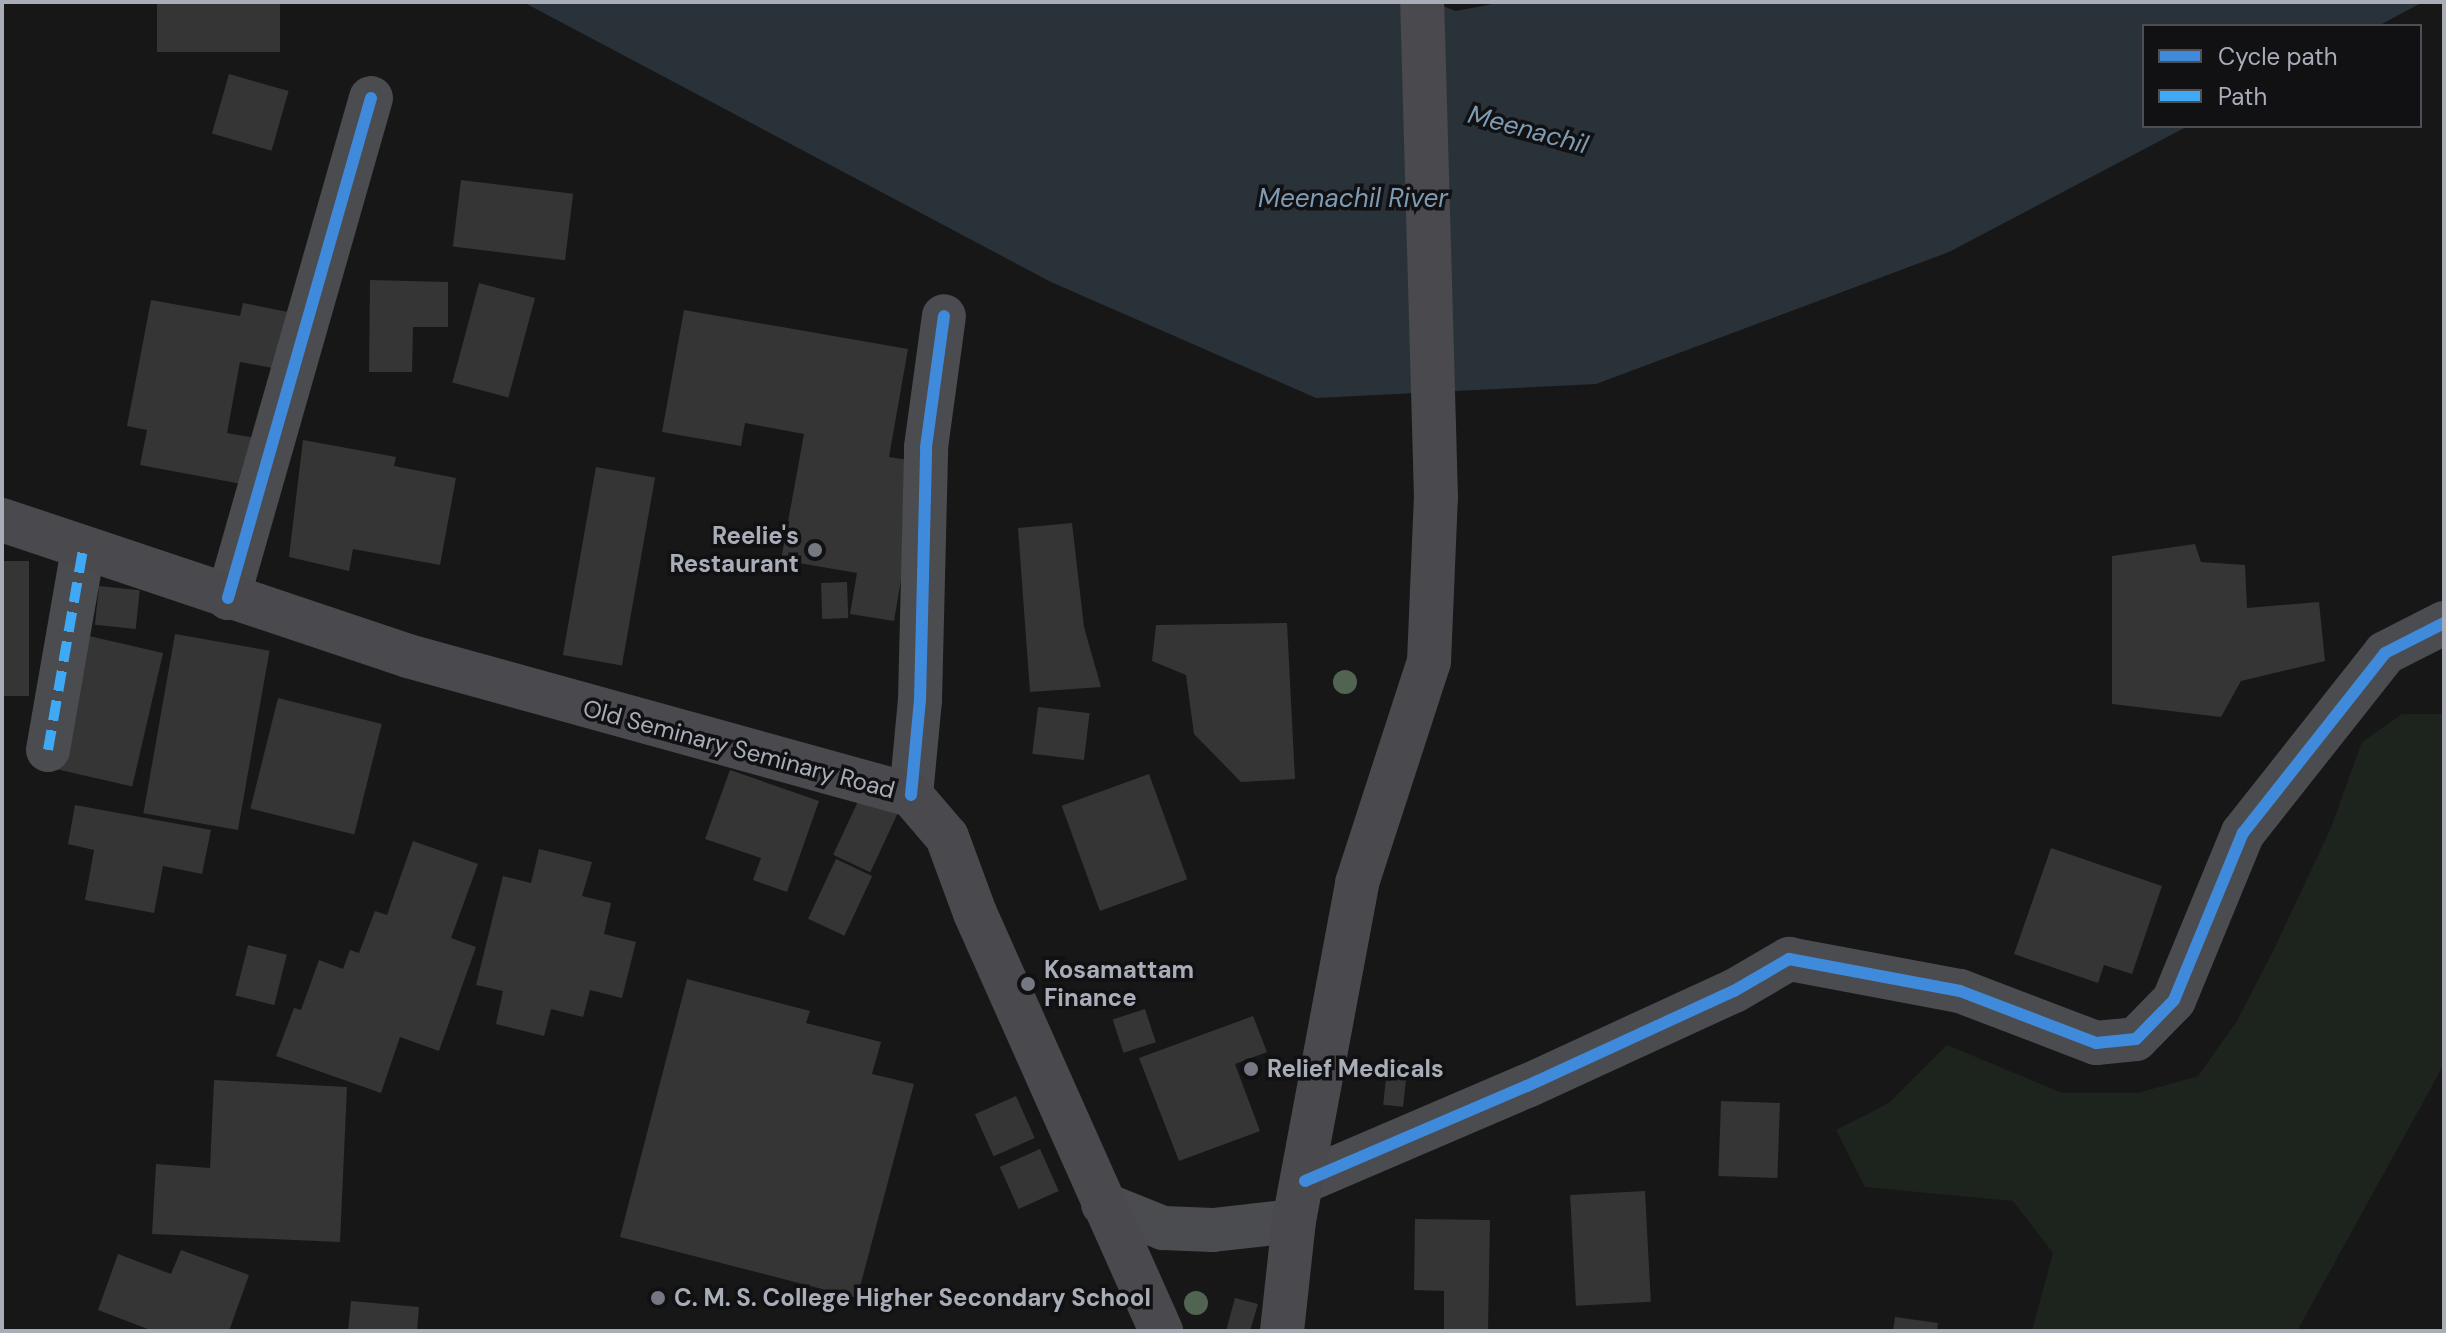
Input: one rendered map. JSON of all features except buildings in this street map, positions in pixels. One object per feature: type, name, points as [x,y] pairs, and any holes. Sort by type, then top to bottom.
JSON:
[{"type":"main road","points":[[1282,1331],[1299,1201],[1357,883],[1429,662],[1436,498],[1422,2]]},
{"type":"main road","name":"Old Seminary Seminary Road","points":[[2,520],[228,598],[611,716],[911,795],[947,837],[1103,1204],[1161,1331]]},
{"type":"street","points":[[228,598],[371,98]]},
{"type":"street","points":[[911,795],[920,700],[926,447],[944,316]]},
{"type":"street","points":[[48,750],[83,549]]},
{"type":"street","points":[[1103,1204],[1163,1228],[1213,1230],[1299,1201],[1527,1086],[1734,991],[1789,959],[1960,991],[2096,1043],[2136,1039],[2174,1000],[2243,833],[2385,653],[2444,623]]},
{"type":"shaded area","points":[[2402,714],[2444,714],[2444,1064],[2297,1331],[2032,1331],[2053,1253],[2013,1201],[1865,1187],[1836,1130],[1889,1103],[1947,1045],[2062,1093],[2138,1093],[2198,1076],[2237,1021],[2274,949],[2330,830],[2362,742]]},
{"type":"water","name":"Meenachil River","points":[[523,2],[1432,2],[1456,11],[1503,2],[2423,2],[2382,24],[2142,24],[2142,128],[2184,128],[1949,252],[1596,384],[1316,398],[1051,282]]},
{"type":"marked path","points":[[48,750],[83,549]]},
{"type":"cycle path","points":[[228,598],[371,98]]},
{"type":"cycle path","points":[[911,795],[920,700],[926,447],[944,316]]},
{"type":"cycle path","points":[[1305,1181],[1527,1086],[1734,991],[1789,959],[1960,991],[2096,1043],[2136,1039],[2174,1000],[2243,833],[2385,653],[2444,623]]},
{"type":"place","name":"Reelie's Restaurant","points":[[815,550]]},
{"type":"place","name":"Kosamattam Finance","points":[[1028,984]]},
{"type":"place","name":"Relief Medicals","points":[[1251,1069]]},
{"type":"place","name":"C. M. S. College Higher Secondary School","points":[[658,1298]]},
{"type":"water label","name":"Meenachil","points":[[1528,130]]}]
